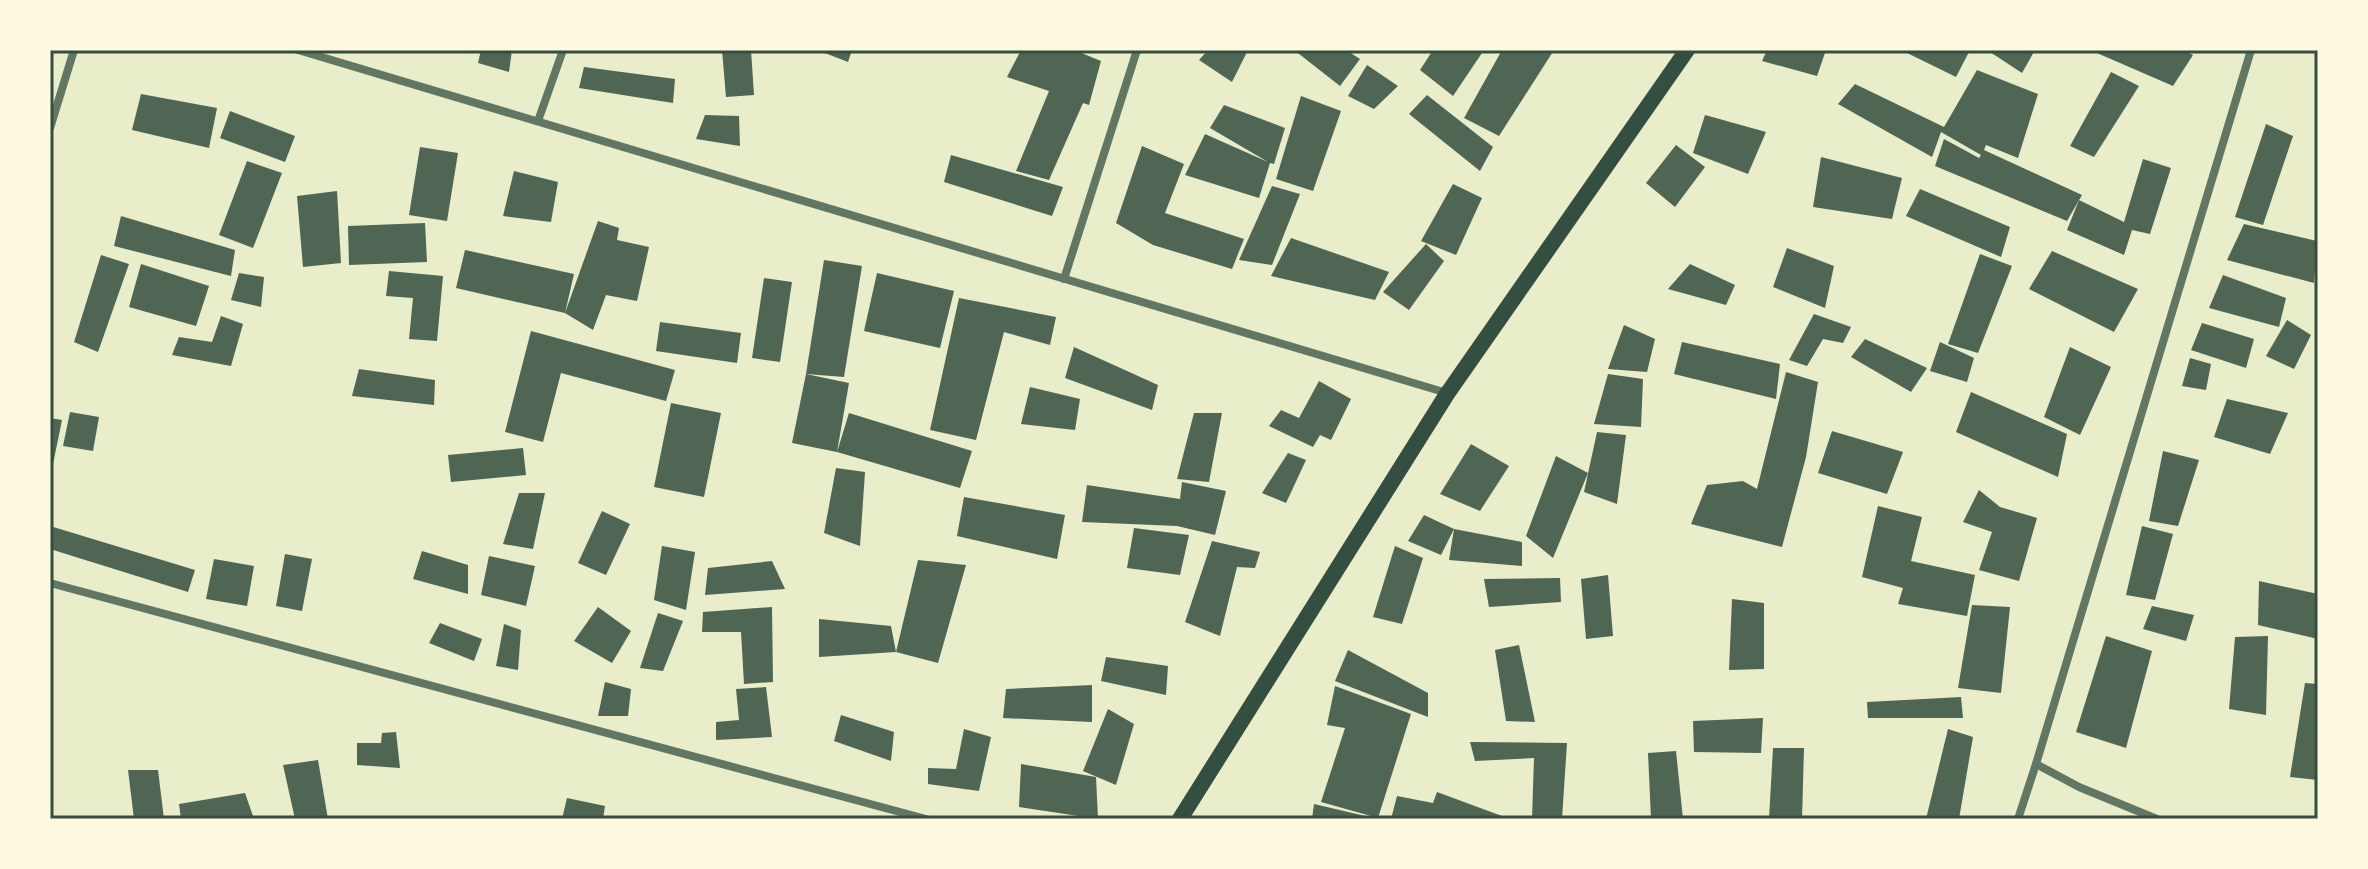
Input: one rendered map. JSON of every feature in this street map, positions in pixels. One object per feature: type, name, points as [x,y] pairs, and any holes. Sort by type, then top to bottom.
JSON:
[{"type":"main road","points":[[1180,819],[1447,394],[1687,50]]},
{"type":"street","points":[[50,128],[74,50]]},
{"type":"street","points":[[298,50],[1447,394]]},
{"type":"street","points":[[538,121],[563,50]]},
{"type":"street","points":[[1064,279],[1137,50]]},
{"type":"street","points":[[2018,819],[2251,50]]},
{"type":"street","points":[[50,583],[926,819]]},
{"type":"street","points":[[2036,764],[2079,787],[2157,819]]},
{"type":"building","points":[[481,50],[512,50],[509,72],[478,63]]},
{"type":"building","points":[[722,50],[751,50],[754,95],[726,97]]},
{"type":"building","points":[[817,50],[852,50],[848,62]]},
{"type":"building","points":[[1021,50],[1074,50],[1101,61],[1089,105],[1083,103],[1049,180],[1016,171],[1049,91],[1007,77]]},
{"type":"building","points":[[1208,50],[1248,50],[1232,82],[1199,60]]},
{"type":"building","points":[[1294,50],[1346,50],[1360,59],[1340,86]]},
{"type":"building","points":[[1433,50],[1484,50],[1453,96],[1420,70]]},
{"type":"building","points":[[1502,50],[1554,50],[1499,136],[1464,118]]},
{"type":"building","points":[[1767,50],[1826,50],[1817,76],[1762,61]]},
{"type":"building","points":[[1901,50],[1970,50],[1956,77]]},
{"type":"building","points":[[1987,50],[2035,50],[2022,73]]},
{"type":"building","points":[[2090,50],[2184,50],[2193,55],[2173,86]]},
{"type":"building","points":[[1367,65],[1398,86],[1374,109],[1348,96]]},
{"type":"building","points":[[584,67],[675,79],[673,103],[579,88]]},
{"type":"building","points":[[1977,70],[2038,94],[2018,158],[1986,145],[1984,150],[2082,195],[2067,221],[1935,166],[1944,139],[1979,158],[1981,155],[1941,132],[1932,157],[1838,104],[1855,84],[1944,127]]},
{"type":"building","points":[[2111,72],[2139,86],[2094,157],[2070,146]]},
{"type":"building","points":[[141,94],[217,108],[209,148],[132,130]]},
{"type":"building","points":[[1427,95],[1493,147],[1480,171],[1409,114]]},
{"type":"building","points":[[1301,96],[1341,111],[1313,191],[1276,179]]},
{"type":"building","points":[[1224,105],[1285,128],[1259,198],[1185,175],[1205,134],[1268,162],[1210,128]]},
{"type":"building","points":[[230,111],[295,136],[285,162],[220,138]]},
{"type":"building","points":[[705,115],[739,116],[740,146],[696,139]]},
{"type":"building","points":[[1705,115],[1766,132],[1748,174],[1693,153]]},
{"type":"building","points":[[2266,124],[2293,136],[2263,225],[2235,217]]},
{"type":"building","points":[[1676,145],[1705,167],[1675,207],[1646,183]]},
{"type":"building","points":[[1142,146],[1184,164],[1165,213],[1244,239],[1232,269],[1153,245],[1116,223]]},
{"type":"building","points":[[420,147],[458,153],[447,221],[409,215]]},
{"type":"building","points":[[951,155],[1063,187],[1052,216],[944,182]]},
{"type":"building","points":[[1821,157],[1902,178],[1892,219],[1813,207]]},
{"type":"building","points":[[2143,159],[2171,168],[2150,234],[2132,230],[2124,255],[2067,230],[2079,200],[2124,222]]},
{"type":"building","points":[[247,161],[282,173],[253,248],[219,235]]},
{"type":"building","points":[[514,171],[558,182],[551,222],[503,216]]},
{"type":"building","points":[[1453,184],[1482,198],[1456,255],[1421,241]]},
{"type":"building","points":[[1272,186],[1300,194],[1272,265],[1239,260]]},
{"type":"building","points":[[1920,189],[2010,227],[2001,257],[1906,216]]},
{"type":"building","points":[[337,191],[341,263],[303,267],[297,196]]},
{"type":"building","points":[[121,216],[235,250],[231,276],[114,246]]},
{"type":"building","points":[[598,221],[619,228],[617,240],[649,247],[637,301],[606,295],[593,330],[565,313]]},
{"type":"building","points":[[425,223],[427,262],[349,265],[348,226]]},
{"type":"building","points":[[2244,224],[2317,241],[2314,283],[2227,260]]},
{"type":"building","points":[[1291,238],[1389,272],[1375,300],[1271,276]]},
{"type":"building","points":[[1426,244],[1444,261],[1409,310],[1383,292]]},
{"type":"building","points":[[1787,248],[1834,266],[1825,308],[1773,287]]},
{"type":"building","points":[[465,250],[574,274],[565,313],[456,288]]},
{"type":"building","points":[[2052,251],[2138,289],[2114,332],[2029,289]]},
{"type":"building","points":[[1980,254],[2012,266],[1978,353],[1948,344]]},
{"type":"building","points":[[101,255],[129,264],[98,352],[74,342]]},
{"type":"building","points":[[824,260],[862,266],[844,377],[806,374]]},
{"type":"building","points":[[141,264],[209,286],[196,326],[129,307]]},
{"type":"building","points":[[1690,264],[1735,285],[1726,305],[1668,289]]},
{"type":"building","points":[[389,271],[443,276],[437,341],[409,339],[413,298],[386,296]]},
{"type":"building","points":[[239,273],[264,277],[261,307],[231,300]]},
{"type":"building","points":[[877,273],[954,291],[940,348],[864,331]]},
{"type":"building","points":[[2223,275],[2286,298],[2279,327],[2209,308]]},
{"type":"building","points":[[764,278],[792,282],[780,362],[752,358]]},
{"type":"building","points":[[959,298],[1056,317],[1050,345],[1004,332],[976,440],[930,430]]},
{"type":"building","points":[[1814,314],[1851,327],[1843,343],[1823,339],[1807,366],[1789,360]]},
{"type":"building","points":[[221,316],[243,324],[231,366],[172,355],[179,337],[212,342]]},
{"type":"building","points":[[2287,320],[2311,335],[2294,369],[2266,356]]},
{"type":"building","points":[[660,322],[741,333],[737,363],[656,351]]},
{"type":"building","points":[[2202,323],[2254,339],[2246,368],[2191,350]]},
{"type":"building","points":[[1624,325],[1655,339],[1647,372],[1608,369]]},
{"type":"building","points":[[531,331],[675,370],[666,401],[561,373],[543,442],[505,432]]},
{"type":"building","points":[[1865,339],[1927,368],[1911,392],[1851,357]]},
{"type":"building","points":[[1682,342],[1780,364],[1776,399],[1674,374]]},
{"type":"building","points":[[1940,342],[1974,358],[1967,382],[1930,371]]},
{"type":"building","points":[[1074,347],[1158,385],[1152,410],[1065,378]]},
{"type":"building","points":[[2070,347],[2111,367],[2080,435],[2044,417]]},
{"type":"building","points":[[2190,358],[2211,364],[2206,390],[2182,386]]},
{"type":"building","points":[[359,369],[435,380],[434,405],[352,396]]},
{"type":"building","points":[[1786,372],[1818,382],[1806,457],[1782,547],[1691,524],[1707,485],[1743,481],[1757,489]]},
{"type":"building","points":[[806,374],[849,383],[837,452],[792,443]]},
{"type":"building","points":[[1608,374],[1643,379],[1641,427],[1594,424]]},
{"type":"building","points":[[1319,381],[1351,399],[1331,440],[1320,435],[1313,447],[1269,426],[1281,410],[1299,418]]},
{"type":"building","points":[[1030,387],[1080,399],[1075,430],[1021,424]]},
{"type":"building","points":[[1971,392],[2067,434],[2058,477],[1956,432]]},
{"type":"building","points":[[2227,399],[2288,413],[2270,454],[2214,437]]},
{"type":"building","points":[[671,403],[721,413],[704,497],[654,487]]},
{"type":"building","points":[[70,412],[99,417],[93,451],[63,446]]},
{"type":"building","points":[[849,413],[972,451],[960,488],[837,452]]},
{"type":"building","points":[[1194,413],[1222,413],[1209,482],[1177,479]]},
{"type":"building","points":[[50,418],[62,420],[51,474],[50,473]]},
{"type":"building","points":[[1832,431],[1903,452],[1887,494],[1818,473]]},
{"type":"building","points":[[1597,432],[1626,435],[1617,504],[1584,492]]},
{"type":"building","points":[[1471,444],[1509,466],[1480,511],[1440,494]]},
{"type":"building","points":[[523,448],[526,475],[451,482],[448,455]]},
{"type":"building","points":[[2163,451],[2199,460],[2178,526],[2149,521]]},
{"type":"building","points":[[1288,453],[1306,460],[1286,503],[1262,493]]},
{"type":"building","points":[[1556,456],[1588,473],[1553,558],[1526,536]]},
{"type":"building","points":[[836,468],[865,472],[860,546],[824,533]]},
{"type":"building","points":[[1182,482],[1226,491],[1215,535],[1177,526],[1082,522],[1087,485],[1180,499]]},
{"type":"building","points":[[1979,490],[2000,507],[2037,518],[2019,581],[1979,570],[1992,532],[1963,522]]},
{"type":"building","points":[[519,493],[545,493],[533,549],[503,544]]},
{"type":"building","points":[[964,497],[1065,515],[1057,559],[957,536]]},
{"type":"building","points":[[1878,506],[1922,517],[1911,561],[1975,575],[1967,616],[1898,604],[1903,588],[1862,577]]},
{"type":"building","points":[[602,511],[630,524],[606,575],[578,563]]},
{"type":"building","points":[[1424,515],[1454,529],[1441,555],[1408,541]]},
{"type":"building","points":[[50,526],[195,570],[188,592],[50,549]]},
{"type":"building","points":[[2142,526],[2173,534],[2155,600],[2126,595]]},
{"type":"building","points":[[1134,528],[1189,535],[1180,575],[1127,568]]},
{"type":"building","points":[[1454,529],[1522,542],[1522,566],[1449,560]]},
{"type":"building","points":[[1212,541],[1260,552],[1255,568],[1237,567],[1220,636],[1185,622]]},
{"type":"building","points":[[662,546],[695,552],[686,610],[654,600]]},
{"type":"building","points":[[1395,546],[1423,558],[1402,624],[1373,617]]},
{"type":"building","points":[[422,551],[468,565],[468,594],[413,579]]},
{"type":"building","points":[[285,554],[312,559],[302,611],[276,606]]},
{"type":"building","points":[[489,556],[535,566],[526,606],[481,595]]},
{"type":"building","points":[[214,559],[254,566],[247,606],[206,599]]},
{"type":"building","points":[[918,560],[966,565],[938,663],[896,652]]},
{"type":"building","points":[[772,561],[785,589],[705,595],[708,568]]},
{"type":"building","points":[[1608,575],[1613,636],[1586,639],[1581,579]]},
{"type":"building","points":[[1560,578],[1561,602],[1489,607],[1484,579]]},
{"type":"building","points":[[2259,581],[2318,594],[2318,639],[2258,625]]},
{"type":"building","points":[[1732,599],[1764,603],[1764,669],[1729,670]]},
{"type":"building","points":[[1972,605],[2010,607],[2001,693],[1958,688]]},
{"type":"building","points":[[2152,606],[2194,615],[2186,641],[2143,629]]},
{"type":"building","points":[[598,607],[631,631],[612,663],[574,641]]},
{"type":"building","points":[[772,607],[773,682],[744,684],[741,632],[702,632],[703,612]]},
{"type":"building","points":[[658,613],[683,621],[663,671],[640,668]]},
{"type":"building","points":[[819,619],[891,626],[896,652],[819,657]]},
{"type":"building","points":[[440,623],[482,639],[474,661],[429,643]]},
{"type":"building","points":[[504,624],[521,630],[518,670],[496,666]]},
{"type":"building","points":[[2106,636],[2152,651],[2126,748],[2076,732]]},
{"type":"building","points":[[2268,636],[2266,715],[2229,709],[2235,637]]},
{"type":"building","points":[[1519,645],[1535,722],[1506,721],[1495,650]]},
{"type":"building","points":[[1348,650],[1428,693],[1428,717],[1335,681]]},
{"type":"building","points":[[1106,657],[1168,666],[1166,695],[1101,681]]},
{"type":"building","points":[[605,682],[631,689],[628,716],[598,716]]},
{"type":"building","points":[[2305,683],[2318,684],[2318,780],[2290,777]]},
{"type":"building","points":[[1092,685],[1092,722],[1003,718],[1006,689]]},
{"type":"building","points":[[1335,686],[1411,714],[1378,818],[1321,802],[1345,728],[1327,725]]},
{"type":"building","points":[[766,687],[772,737],[716,740],[716,722],[739,720],[736,689]]},
{"type":"building","points":[[1961,697],[1963,718],[1868,718],[1867,702]]},
{"type":"building","points":[[1108,709],[1134,724],[1116,785],[1083,771]]},
{"type":"building","points":[[841,715],[894,732],[891,761],[834,741]]},
{"type":"building","points":[[1763,718],[1761,753],[1694,752],[1693,721]]},
{"type":"building","points":[[964,729],[991,737],[979,791],[928,784],[928,768],[956,769]]},
{"type":"building","points":[[1948,729],[1973,737],[1959,819],[1926,819]]},
{"type":"building","points":[[396,732],[400,768],[357,765],[357,743],[381,743],[382,733]]},
{"type":"building","points":[[1470,742],[1567,743],[1562,819],[1532,819],[1534,758],[1475,761]]},
{"type":"building","points":[[1773,748],[1804,748],[1802,819],[1769,819]]},
{"type":"building","points":[[1676,751],[1683,819],[1651,819],[1648,753]]},
{"type":"building","points":[[318,760],[328,819],[295,819],[283,765]]},
{"type":"building","points":[[1021,764],[1096,777],[1098,819],[1019,807]]},
{"type":"building","points":[[128,770],[158,770],[164,819],[134,819]]},
{"type":"building","points":[[1437,792],[1510,819],[1391,819],[1397,796],[1433,803]]},
{"type":"building","points":[[245,793],[254,819],[181,819],[179,804]]},
{"type":"building","points":[[567,798],[605,806],[603,819],[562,819]]},
{"type":"building","points":[[1314,804],[1374,818],[1374,819],[1312,819]]}]
